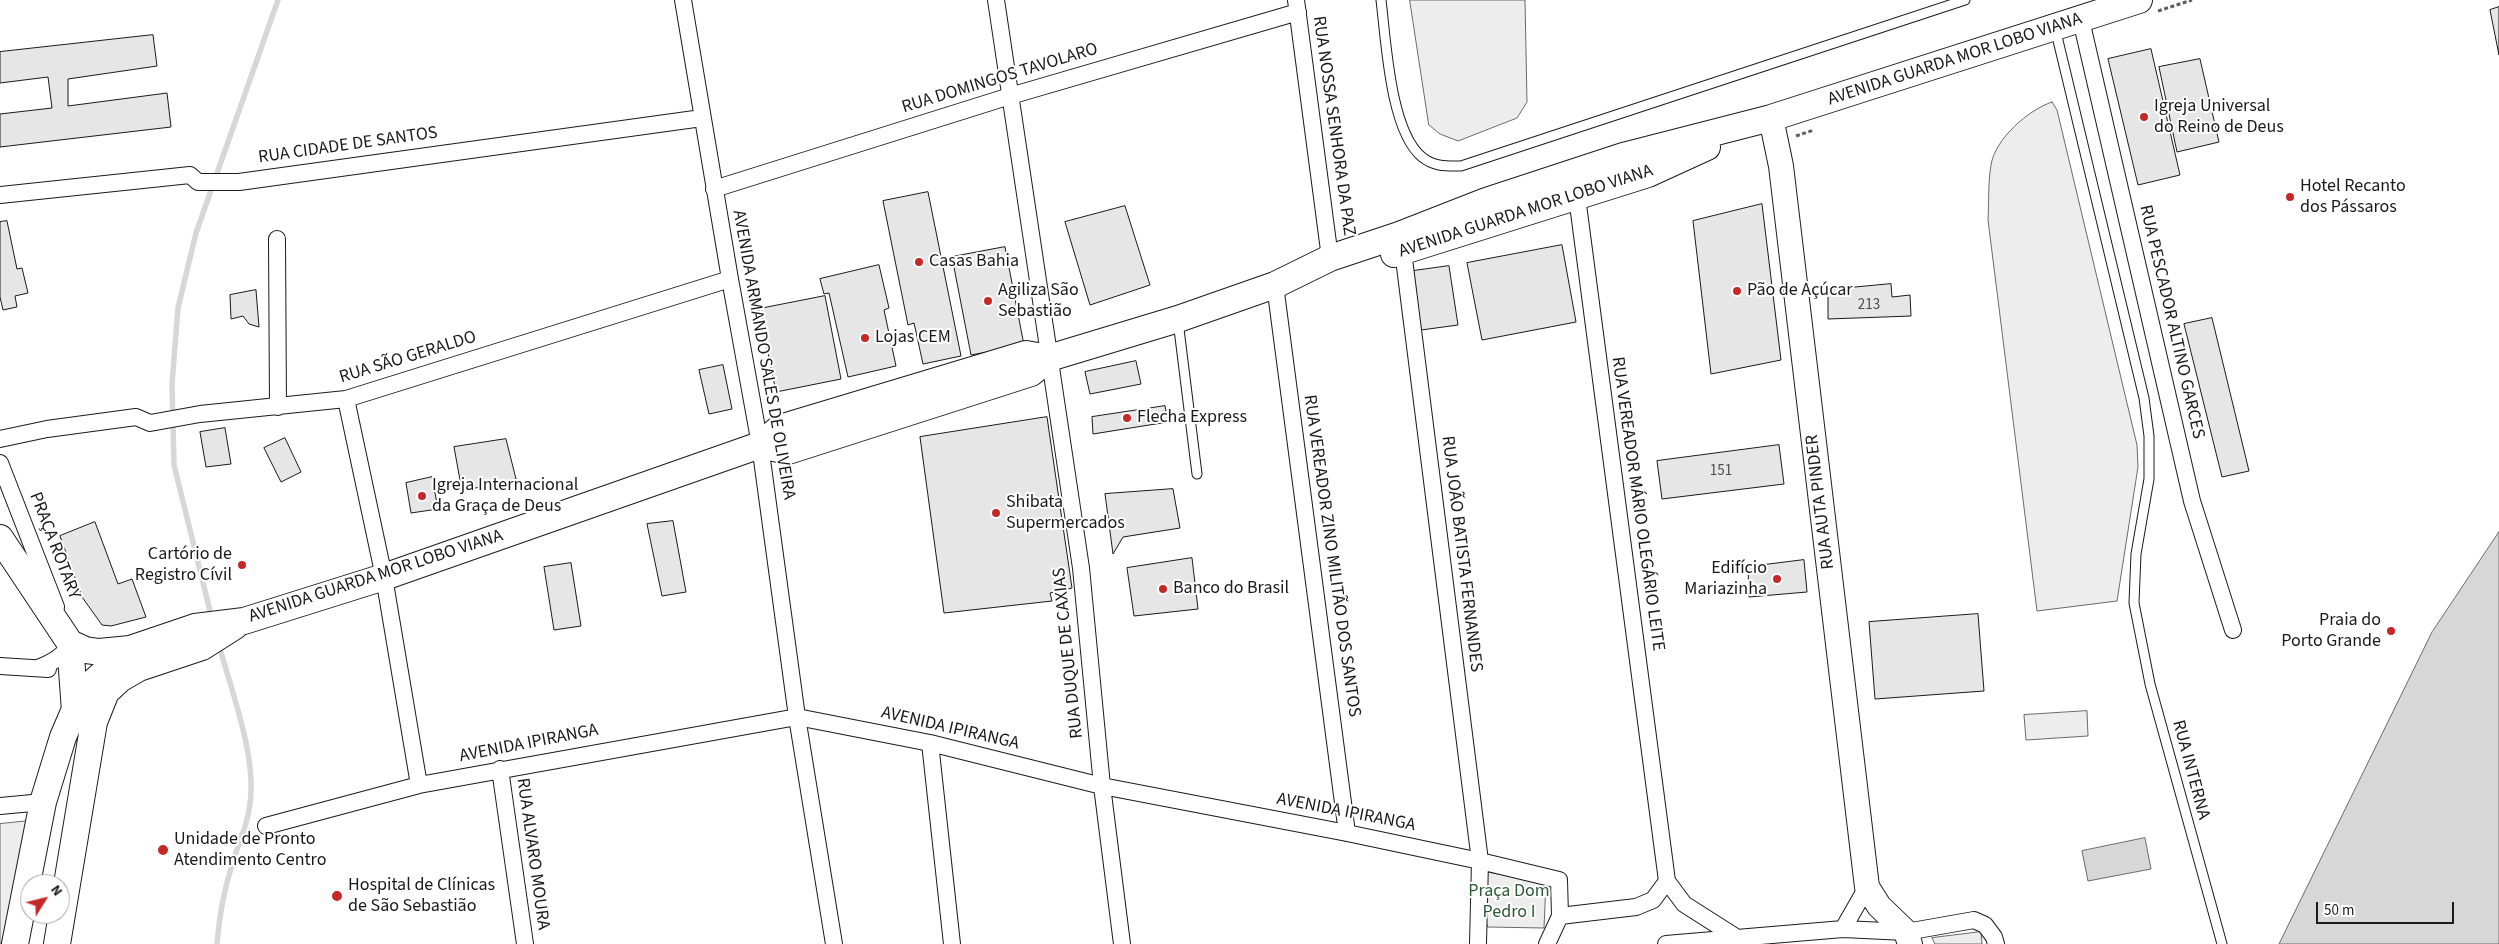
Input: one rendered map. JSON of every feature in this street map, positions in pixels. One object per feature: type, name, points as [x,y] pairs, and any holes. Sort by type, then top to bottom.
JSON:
[{"type":"main road","name":"AVENIDA GUARDA MOR LOBO VIANA","points":[[198,637],[384,577],[760,445],[780,428],[1026,354],[1049,358],[1178,319],[1275,285],[1330,258],[1399,235],[1486,201],[1623,156],[1771,118],[2139,0]]},
{"type":"main road","name":"AVENIDA GUARDA MOR LOBO VIANA","points":[[1275,285],[1333,276],[1648,174],[1771,118]]},
{"type":"main road","name":"RUA AUTA PINDER","points":[[1771,118],[1782,176],[1867,887]]},
{"type":"main road","points":[[0,538],[70,643],[74,707],[81,753],[80,799]]},
{"type":"main road","points":[[70,643],[85,650],[99,652],[130,649],[198,637]]},
{"type":"main road","points":[[15,944],[43,802],[74,707],[86,690],[108,678],[139,668],[198,637]]},
{"type":"main road","points":[[57,944],[94,722],[106,692],[108,678],[130,649]]},
{"type":"main road","points":[[1867,887],[1879,906],[1908,938]]},
{"type":"street","name":"AVENIDA ARMANDO SALES DE OLIVEIRA","points":[[683,0],[714,189],[760,445],[797,717],[834,944]]},
{"type":"street","name":"RUA DUQUE DE CAXIAS","points":[[996,0],[1081,568],[1102,786],[1122,944]]},
{"type":"street","name":"RUA DOMINGOS TAVOLARO","points":[[714,189],[1297,6]]},
{"type":"street","name":"RUA NOSSA SENHORA DA PAZ","points":[[1297,6],[1330,258]]},
{"type":"street","name":"RUA PESCADOR ALTINO GARCES","points":[[2081,20],[2192,501],[2233,630]]},
{"type":"street","name":"RUA CIDADE DE SANTOS","points":[[0,195],[190,175],[198,182],[239,182],[702,118]]},
{"type":"street","points":[[1577,197],[1581,185],[1587,176],[1623,156]]},
{"type":"street","name":"RUA VEREADOR MÁRIO OLEGÁRIO LEITE","points":[[1577,197],[1667,881]]},
{"type":"street","points":[[277,239],[278,407]]},
{"type":"street","name":"RUA JOÃO BATISTA FERNANDES","points":[[1403,252],[1480,861],[1478,944]]},
{"type":"street","name":"RUA SÃO GERALDO","points":[[0,439],[47,429],[136,417],[150,423],[200,414],[346,399],[730,279]]},
{"type":"street","name":"RUA VEREADOR ZINO MILITÃO DOS SANTOS","points":[[1275,285],[1348,833]]},
{"type":"street","points":[[346,399],[384,577],[418,785]]},
{"type":"street","name":"PRAÇA ROTARY","points":[[0,462],[70,643]]},
{"type":"street","points":[[38,668],[52,662],[62,654],[70,643]]},
{"type":"street","points":[[0,666],[38,668],[108,678]]},
{"type":"street","name":"AVENIDA IPIRANGA","points":[[266,826],[418,785],[797,717],[930,743],[1102,786],[1348,833],[1559,880],[1560,916],[1547,944]]},
{"type":"street","points":[[930,743],[952,944]]},
{"type":"street","name":"RUA ALVARO MOURA","points":[[500,769],[525,944]]},
{"type":"street","points":[[0,806],[43,802]]},
{"type":"street","points":[[1560,916],[1636,907],[1653,900],[1667,881],[1684,904],[1739,938]]},
{"type":"street","points":[[1843,929],[1867,887]]},
{"type":"street","points":[[1666,944],[1843,929],[1908,938],[1974,920],[1985,925],[1994,937],[1996,944]]},
{"type":"lane","points":[[1381,0],[1393,90],[1400,122],[1408,140],[1422,157],[1441,167],[1462,166],[1944,3],[1965,0]]},
{"type":"lane","name":"RUA INTERNA","points":[[2055,28],[2144,398],[2149,436],[2149,479],[2136,554],[2134,603],[2150,684],[2222,944]]},
{"type":"lane","points":[[1178,319],[1198,474]]},
{"type":"green space","points":[[1410,0],[1525,0],[1527,102],[1517,118],[1458,141],[1440,134],[1429,125]]},
{"type":"green space","points":[[2052,102],[2057,110],[2137,445],[2138,467],[2117,601],[2037,611],[1988,220],[1989,178],[1994,155],[2006,136],[2023,119]]},
{"type":"green space","points":[[2087,711],[2088,736],[2026,740],[2024,715]]},
{"type":"green space","points":[[29,821],[5,944],[0,944],[0,824]]},
{"type":"green space","name":"Praça Dom Pedro I","points":[[1475,870],[1546,882],[1544,928],[1488,927]]},
{"type":"green space","points":[[1981,932],[1982,944],[1935,944],[1932,938]]},
{"type":"shaded area","points":[[2499,532],[2499,944],[2279,944],[2432,632]]},
{"type":"shaded area","points":[[2145,838],[2151,869],[2088,881],[2082,851]]},
{"type":"building","points":[[2499,7],[2499,55],[2490,10]]},
{"type":"building","points":[[153,35],[157,66],[68,79],[68,106],[167,93],[171,127],[0,147],[0,114],[52,108],[48,77],[0,83],[0,52]]},
{"type":"building","name":"Igreja Universal do Reino de Deus","points":[[2151,49],[2180,175],[2138,185],[2108,59]]},
{"type":"building","points":[[2200,59],[2219,142],[2177,152],[2159,67]]},
{"type":"building","name":"Casas Bahia","points":[[928,192],[961,356],[923,364],[914,323],[908,325],[883,201]]},
{"type":"building","name":"Pão de Açúcar","points":[[1762,204],[1781,360],[1711,374],[1693,221]]},
{"type":"building","points":[[1125,206],[1150,285],[1090,305],[1065,222]]},
{"type":"building","points":[[7,221],[17,269],[22,268],[28,293],[15,296],[17,307],[3,310],[0,297],[0,222]]},
{"type":"building","points":[[1562,245],[1576,322],[1482,340],[1467,263]]},
{"type":"building","name":"Agiliza São Sebastião","points":[[1005,247],[1024,345],[971,355],[952,257]]},
{"type":"building","name":"Lojas CEM","points":[[879,265],[889,308],[884,310],[896,366],[848,377],[829,293],[824,294],[820,279]]},
{"type":"building","points":[[1449,266],[1458,325],[1421,330],[1413,271]]},
{"type":"building","points":[[1891,284],[1892,297],[1910,295],[1911,316],[1828,319],[1828,290]]},
{"type":"building","points":[[256,290],[259,327],[249,324],[243,316],[231,319],[230,295]]},
{"type":"building","points":[[825,296],[841,379],[776,392],[759,309]]},
{"type":"building","points":[[2212,318],[2249,471],[2222,477],[2184,324]]},
{"type":"building","points":[[1136,361],[1141,384],[1090,394],[1085,372]]},
{"type":"building","points":[[723,365],[732,409],[709,414],[699,370]]},
{"type":"building","points":[[1165,406],[1168,422],[1093,434],[1092,417]]},
{"type":"building","name":"Shibata Supermercados","points":[[1047,417],[1072,588],[1050,593],[1052,601],[944,613],[920,437]]},
{"type":"building","points":[[225,428],[231,464],[206,467],[200,432]]},
{"type":"building","points":[[285,438],[301,472],[281,482],[264,448]]},
{"type":"building","points":[[506,439],[516,479],[462,491],[454,447]]},
{"type":"building","points":[[1779,445],[1784,484],[1662,499],[1657,461]]},
{"type":"building","name":"Igreja Internacional da Graça de Deus","points":[[432,477],[438,509],[411,513],[406,483]]},
{"type":"building","points":[[1173,489],[1180,528],[1123,537],[1113,554],[1105,494]]},
{"type":"building","points":[[673,521],[686,592],[662,596],[647,524]]},
{"type":"building","points":[[95,522],[118,584],[132,579],[146,617],[111,626],[102,625],[82,597],[60,536]]},
{"type":"building","name":"Banco do Brasil","points":[[1192,558],[1198,609],[1134,616],[1127,568]]},
{"type":"building","name":"Edifício Mariazinha","points":[[1804,560],[1807,592],[1749,597],[1748,567]]},
{"type":"building","points":[[571,563],[581,626],[554,630],[544,567]]},
{"type":"building","points":[[1978,614],[1984,691],[1875,699],[1869,622]]},
{"type":"waterway","points":[[212,619],[174,465],[172,384],[178,308],[196,233],[278,0]]},
{"type":"waterway","points":[[217,944],[224,894],[248,817],[251,791],[250,771],[243,728],[219,645]]},
{"type":"place","name":"Igreja Universal do Reino de Deus","points":[[2144,117]]},
{"type":"place","name":"Hotel Recanto dos Pássaros","points":[[2290,197]]},
{"type":"place","name":"Casas Bahia","points":[[919,262]]},
{"type":"place","name":"Pão de Açúcar","points":[[1737,291]]},
{"type":"place","name":"Agiliza São Sebastião","points":[[988,301]]},
{"type":"place","name":"Lojas CEM","points":[[865,338]]},
{"type":"place","name":"Flecha Express","points":[[1127,418]]},
{"type":"place","name":"Igreja Internacional da Graça de Deus","points":[[422,496]]},
{"type":"place","name":"Shibata Supermercados","points":[[996,513]]},
{"type":"place","name":"Cartório de Registro Cívil","points":[[242,565]]},
{"type":"place","name":"Edifício Mariazinha","points":[[1777,579]]},
{"type":"place","name":"Banco do Brasil","points":[[1163,589]]},
{"type":"place","name":"Praia do Porto Grande","points":[[2391,631]]},
{"type":"place","name":"Unidade de Pronto Atendimento Centro","points":[[163,850]]},
{"type":"place","name":"Hospital de Clínicas de São Sebastião","points":[[337,896]]}]
